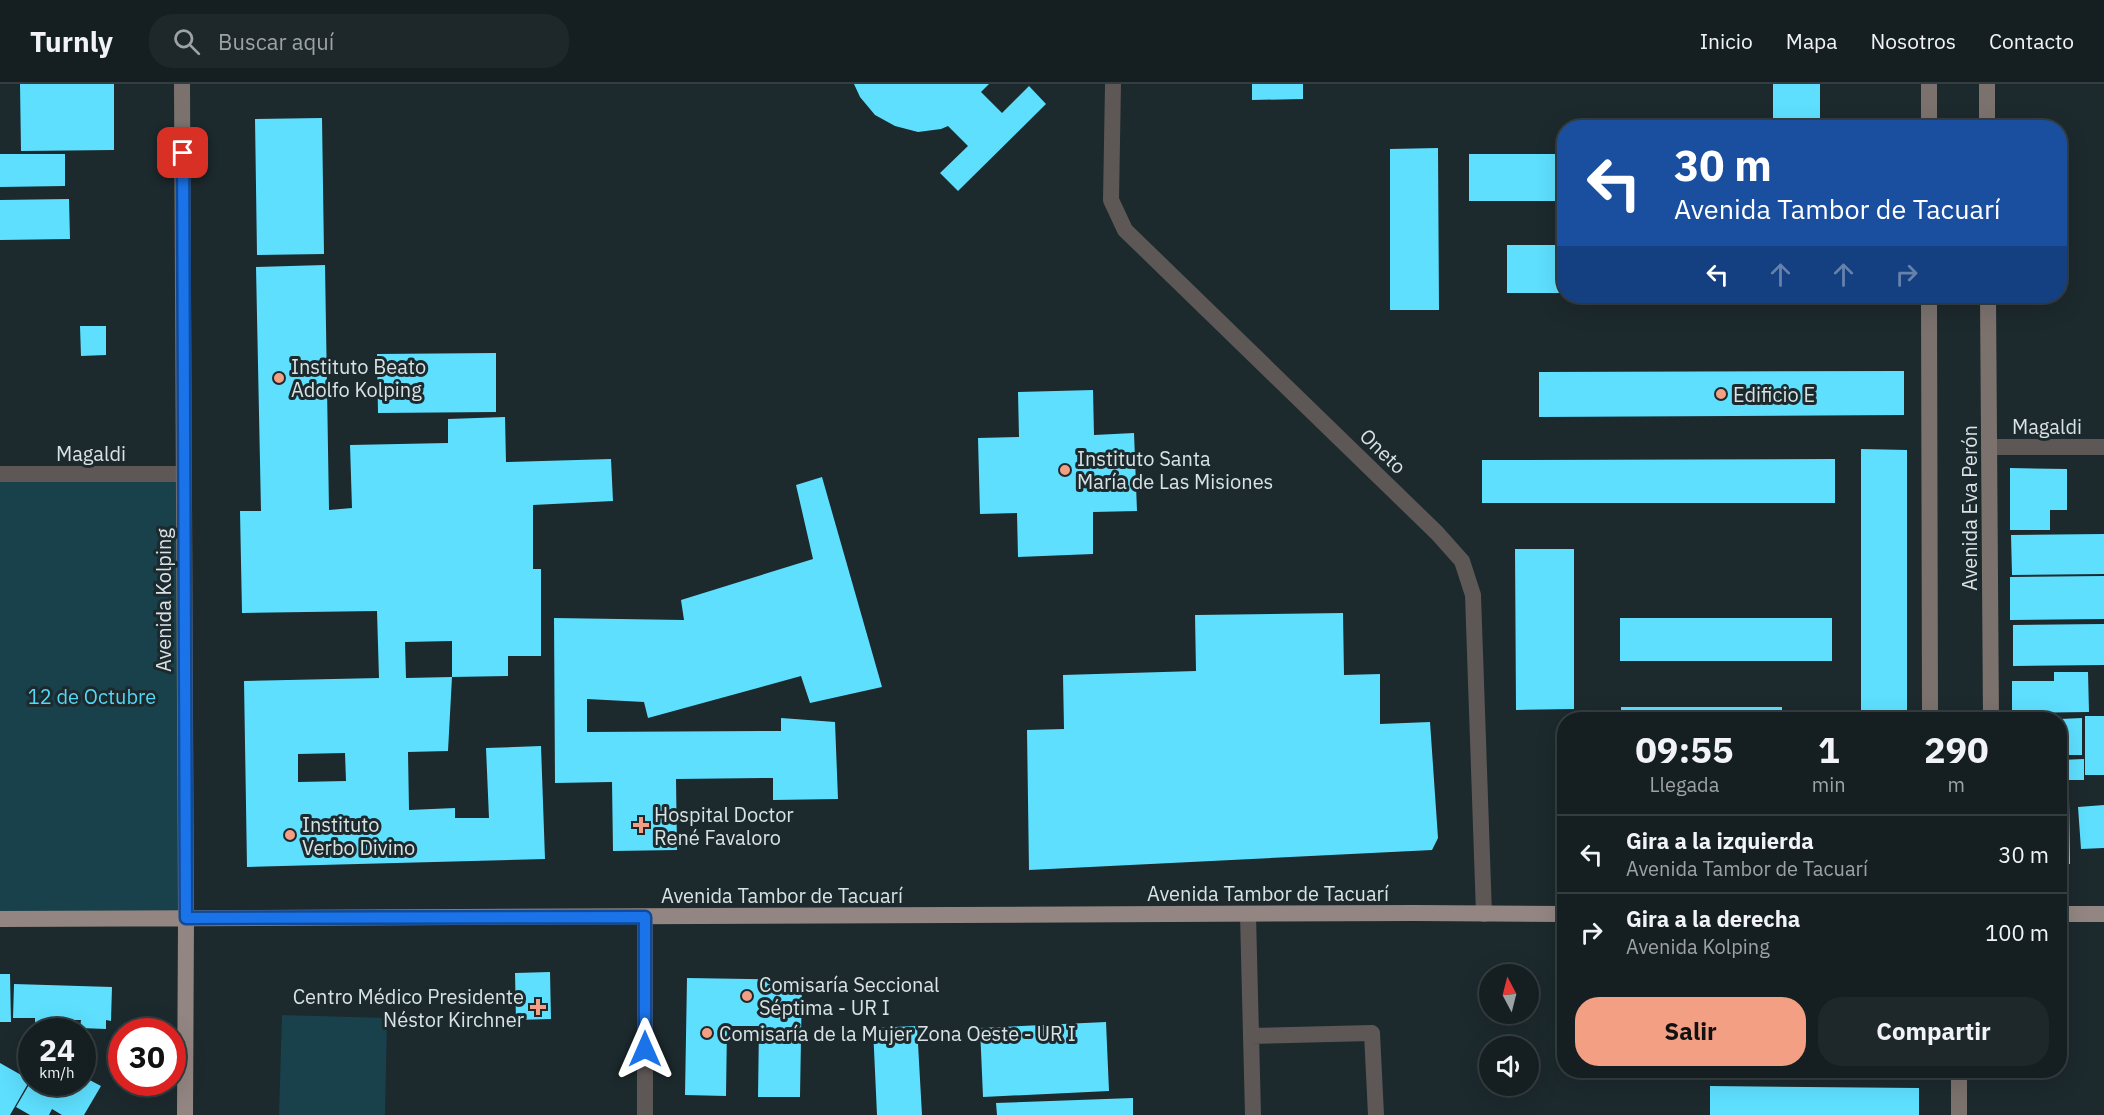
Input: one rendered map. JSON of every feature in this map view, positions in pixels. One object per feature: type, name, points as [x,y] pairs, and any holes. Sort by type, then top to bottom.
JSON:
[{"type":"main road","name":"Avenida Kolping","points":[[182,84],[186,918],[184,1115]]},
{"type":"main road","points":[[1929,84],[1929,120]]},
{"type":"main road","points":[[1987,84],[1987,120]]},
{"type":"main road","name":"Avenida Eva Perón","points":[[1929,303],[1930,712]]},
{"type":"main road","name":"Avenida Eva Perón","points":[[1988,303],[1991,712]]},
{"type":"main road","name":"Avenida Tambor de Tacuarí","points":[[0,920],[1557,914]]},
{"type":"main road","points":[[2067,914],[2104,914]]},
{"type":"main road","points":[[1959,1078],[1959,1115]]},
{"type":"street","name":"Oneto","points":[[1113,84],[1112,200],[1125,230],[1420,516],[1462,561],[1473,595],[1484,914]]},
{"type":"street","name":"Magaldi","points":[[1989,447],[2104,447]]},
{"type":"street","name":"Magaldi","points":[[0,474],[183,474]]},
{"type":"street","points":[[1248,915],[1253,1115]]},
{"type":"street","points":[[645,917],[645,1115]]},
{"type":"street","points":[[1251,1036],[1372,1033],[1376,1115]]},
{"type":"green space","name":"12 de Octubre","points":[[0,474],[183,474],[186,918],[0,919]]},
{"type":"green space","points":[[282,1015],[387,1018],[385,1115],[279,1115]]},
{"type":"building","points":[[20,84],[114,84],[114,150],[21,151]]},
{"type":"building","points":[[854,84],[989,84],[981,92],[1002,113],[1029,86],[1046,104],[958,191],[940,173],[968,146],[948,126],[918,132],[895,126],[875,115],[860,97]]},
{"type":"building","points":[[1252,84],[1303,84],[1303,99],[1252,100]]},
{"type":"building","points":[[1773,84],[1820,84],[1820,120],[1773,120]]},
{"type":"building","points":[[322,118],[324,254],[257,255],[255,119]]},
{"type":"building","points":[[1438,148],[1439,310],[1390,310],[1390,149]]},
{"type":"building","points":[[0,154],[65,154],[65,186],[0,187]]},
{"type":"building","points":[[1469,154],[1557,154],[1557,201],[1469,201]]},
{"type":"building","points":[[69,199],[70,239],[0,240],[0,200]]},
{"type":"building","points":[[1507,245],[1557,245],[1557,293],[1507,293]]},
{"type":"building","points":[[325,265],[329,510],[352,508],[350,445],[448,443],[448,419],[505,417],[506,462],[611,459],[613,501],[533,505],[533,569],[541,569],[541,656],[508,656],[508,676],[452,677],[448,751],[408,752],[409,810],[455,808],[455,818],[489,818],[486,748],[541,746],[545,859],[247,867],[244,681],[379,678],[377,611],[242,613],[240,511],[261,511],[256,267]],"holes":[[[452,641],[452,677],[406,678],[405,642]],[[345,753],[346,781],[298,782],[298,754]]]},
{"type":"building","points":[[80,326],[106,326],[106,355],[81,356]]},
{"type":"building","points":[[496,353],[496,412],[378,413],[377,354]]},
{"type":"building","name":"Edificio E","points":[[1904,371],[1904,415],[1539,417],[1539,372]]},
{"type":"building","points":[[1093,390],[1094,435],[1134,433],[1137,511],[1093,512],[1093,554],[1018,557],[1017,513],[980,514],[978,438],[1019,437],[1018,392]]},
{"type":"building","points":[[1861,449],[1907,450],[1907,712],[1861,712]]},
{"type":"building","points":[[1835,459],[1835,503],[1482,503],[1482,460]]},
{"type":"building","points":[[2010,468],[2067,469],[2067,510],[2050,510],[2050,530],[2010,530]]},
{"type":"building","points":[[822,477],[882,687],[810,703],[801,676],[648,718],[644,702],[587,699],[587,732],[781,731],[781,718],[835,722],[838,799],[773,800],[773,778],[676,779],[677,850],[613,851],[612,782],[555,783],[554,618],[684,620],[681,600],[813,559],[796,485]]},
{"type":"building","points":[[2104,534],[2104,574],[2012,575],[2011,535]]},
{"type":"building","points":[[1515,549],[1574,549],[1574,709],[1516,710]]},
{"type":"building","points":[[2104,576],[2104,619],[2010,620],[2010,577]]},
{"type":"building","points":[[1343,613],[1344,675],[1380,674],[1380,724],[1430,722],[1438,838],[1432,850],[1029,870],[1027,730],[1064,729],[1063,675],[1196,671],[1195,615]]},
{"type":"building","points":[[1620,618],[1832,618],[1832,661],[1620,661]]},
{"type":"building","points":[[2104,624],[2104,665],[2013,666],[2013,625]]},
{"type":"building","points":[[2054,672],[2088,672],[2089,712],[2012,712],[2012,681],[2054,681]]},
{"type":"building","points":[[1621,707],[1782,707],[1782,712],[1621,712]]},
{"type":"building","points":[[2085,716],[2104,716],[2104,775],[2085,775]]},
{"type":"building","points":[[2082,718],[2082,755],[2067,755],[2067,719]]},
{"type":"building","points":[[2084,759],[2084,780],[2067,780],[2067,760]]},
{"type":"building","points":[[2067,799],[2069,799],[2070,864],[2067,864]]},
{"type":"building","points":[[2104,805],[2104,848],[2081,849],[2078,807]]},
{"type":"building","points":[[550,972],[551,1019],[516,1020],[515,973]]},
{"type":"building","points":[[0,974],[10,974],[11,1022],[0,1022]]},
{"type":"building","points":[[687,978],[802,980],[800,1097],[758,1097],[759,1026],[727,1026],[726,1096],[685,1095]]},
{"type":"building","points":[[14,984],[112,987],[111,1018],[106,1020],[106,1029],[96,1029],[96,1018],[13,1018]]},
{"type":"building","points":[[1106,1022],[1109,1091],[983,1097],[980,1028]]},
{"type":"building","points":[[917,1026],[922,1115],[877,1115],[873,1028]]},
{"type":"building","points":[[0,1063],[18,1073],[18,1096],[21,1096],[10,1115],[0,1115]]},
{"type":"building","points":[[96,1083],[101,1086],[96,1095]]},
{"type":"building","points":[[1710,1086],[1919,1088],[1919,1115],[1710,1115]]},
{"type":"building","points":[[22,1096],[95,1096],[84,1115],[62,1115],[52,1109],[49,1115],[30,1115],[16,1107]]},
{"type":"building","points":[[1133,1098],[1133,1115],[997,1115],[996,1103]]},
{"type":"place","name":"Instituto Beato Adolfo Kolping","points":[[279,378]]},
{"type":"place","name":"Edificio E","points":[[1721,394]]},
{"type":"place","name":"Instituto Santa María de Las Misiones","points":[[1065,470]]},
{"type":"place","name":"Hospital Doctor René Favaloro","points":[[641,825]]},
{"type":"place","name":"Instituto Verbo Divino","points":[[290,835]]},
{"type":"place","name":"Comisaría Seccional Séptima - UR I","points":[[747,996]]},
{"type":"place","name":"Centro Médico Presidente Néstor Kirchner","points":[[538,1007]]},
{"type":"place","name":"Comisaría de la Mujer Zona Oeste - UR I","points":[[707,1033]]},
{"type":"route","points":[[183,153],[186,918],[645,917],[645,1049]]}]
